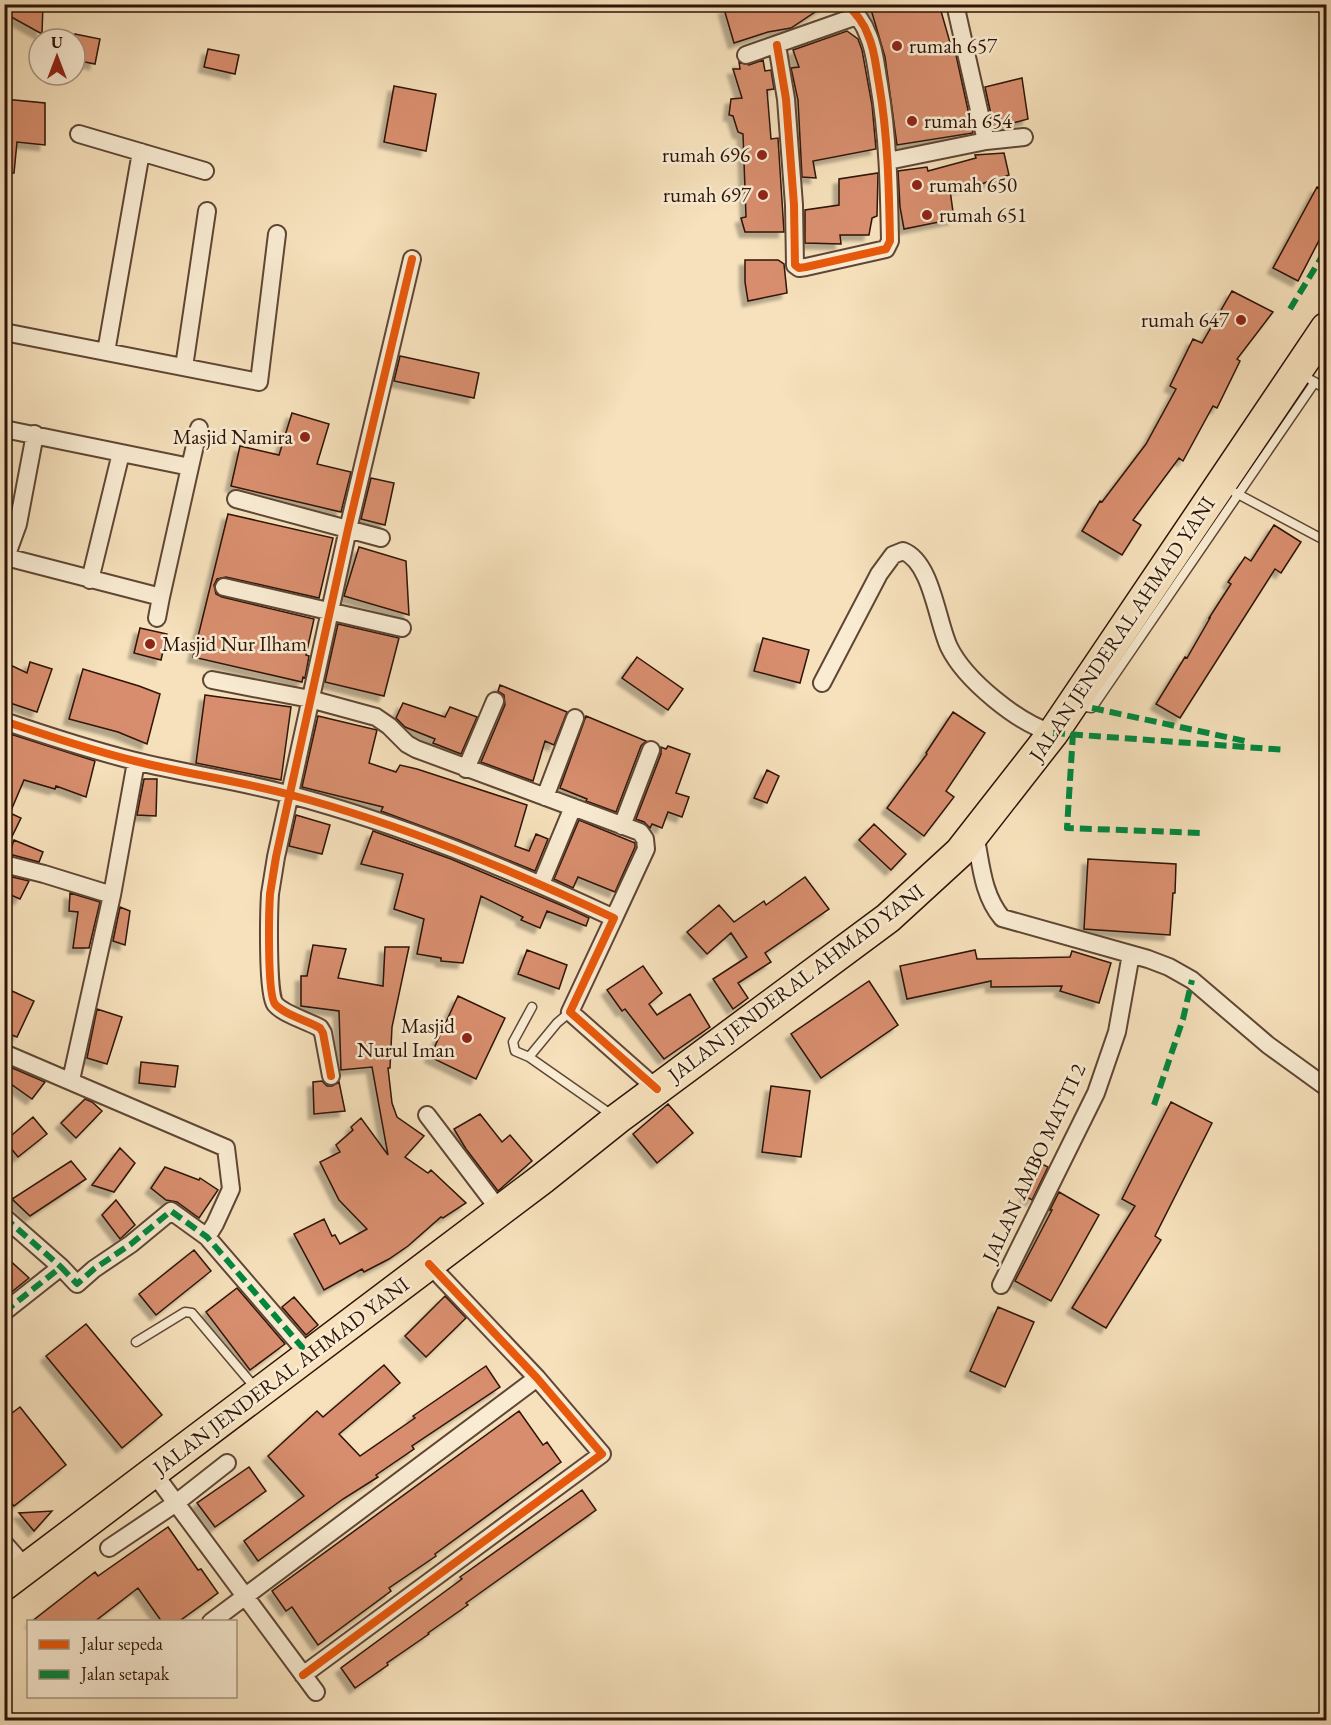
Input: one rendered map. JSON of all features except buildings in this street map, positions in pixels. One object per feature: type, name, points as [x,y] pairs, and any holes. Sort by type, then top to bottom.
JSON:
[{"type":"highway","name":"JALAN JENDERAL AHMAD YANI","points":[[15,1576],[500,1211],[617,1119],[888,918],[960,852],[1053,733],[1230,489],[1306,378],[1326,328]]},
{"type":"street","points":[[955,4],[986,141]]},
{"type":"street","points":[[746,55],[777,45],[852,10],[868,34],[873,47],[883,109],[888,161],[889,247],[806,267],[796,267],[795,205],[786,99],[777,45]]},
{"type":"street","points":[[79,134],[205,171]]},
{"type":"street","points":[[888,161],[986,141],[1023,137]]},
{"type":"street","points":[[106,352],[141,152]]},
{"type":"street","points":[[184,367],[207,211]]},
{"type":"street","points":[[4,332],[259,382],[278,234]]},
{"type":"street","points":[[331,1076],[323,1033],[320,1028],[275,1005],[271,993],[270,897],[329,612],[412,259]]},
{"type":"street","points":[[157,618],[199,428]]},
{"type":"street","points":[[4,429],[190,467]]},
{"type":"street","points":[[35,434],[18,524],[5,559],[161,597]]},
{"type":"street","points":[[90,580],[121,453]]},
{"type":"street","points":[[236,499],[381,538]]},
{"type":"street","points":[[822,683],[879,574],[893,555],[903,550],[913,556],[918,563],[933,594],[949,647],[973,680],[1017,716],[1041,730],[1053,733]]},
{"type":"street","points":[[224,587],[402,628]]},
{"type":"street","points":[[212,680],[310,699],[376,717],[389,726],[409,746],[640,832],[645,839],[646,846],[570,1012],[657,1089]]},
{"type":"street","points":[[466,769],[495,701]]},
{"type":"street","points":[[545,797],[575,718]]},
{"type":"street","points":[[4,721],[55,739],[136,762],[290,795],[414,832],[541,884],[614,918]]},
{"type":"street","points":[[622,826],[651,750]]},
{"type":"street","points":[[71,1080],[112,896],[136,762]]},
{"type":"street","points":[[541,884],[573,807]]},
{"type":"street","points":[[975,834],[985,886],[992,904],[1002,918],[1169,967],[1192,980],[1268,1045],[1326,1087]]},
{"type":"street","points":[[4,864],[112,896]]},
{"type":"street","name":"JALAN AMBO MATTI 2","points":[[1001,1285],[1096,1093],[1117,1032],[1131,954]]},
{"type":"street","points":[[7,1058],[71,1080],[226,1148],[231,1189],[207,1237]]},
{"type":"street","points":[[427,1116],[500,1211]]},
{"type":"street","points":[[4,1217],[77,1284],[171,1211],[207,1237],[308,1354]]},
{"type":"street","points":[[303,1675],[602,1454],[537,1378],[429,1264]]},
{"type":"street","points":[[4,1312],[61,1267]]},
{"type":"street","points":[[214,1620],[537,1378]]},
{"type":"street","points":[[109,1548],[176,1503],[226,1463]]},
{"type":"street","points":[[153,1472],[316,1692]]},
{"type":"street","points":[[4,1543],[15,1576]]},
{"type":"lane","points":[[1306,378],[1326,389]]},
{"type":"lane","points":[[1230,489],[1326,542]]},
{"type":"lane","points":[[532,1007],[513,1042],[515,1051],[530,1057],[617,1119]]},
{"type":"lane","points":[[530,1057],[556,1023],[570,1012]]},
{"type":"lane","points":[[136,1342],[185,1312],[192,1313],[259,1392]]},
{"type":"marked path","points":[[1290,309],[1326,250]]},
{"type":"marked path","points":[[1092,708],[1245,741]]},
{"type":"marked path","points":[[1053,733],[1286,750]]},
{"type":"marked path","points":[[1073,733],[1067,828],[1203,833]]},
{"type":"marked path","points":[[1154,1105],[1183,1019],[1192,980]]},
{"type":"marked path","points":[[4,1312],[61,1267],[77,1284],[171,1211],[207,1237],[308,1354]]},
{"type":"marked path","points":[[4,1217],[61,1267]]},
{"type":"cycle path","points":[[777,45],[786,99],[794,205],[795,265],[799,268],[806,267],[886,249],[890,241],[888,162],[876,65],[866,31],[847,4]]},
{"type":"cycle path","points":[[331,1076],[323,1033],[320,1028],[279,1008],[272,997],[269,951],[270,894],[276,857],[348,529],[412,259]]},
{"type":"cycle path","points":[[4,721],[119,757],[272,790],[374,820],[495,865],[614,918],[570,1012],[657,1089]]},
{"type":"cycle path","points":[[303,1675],[602,1454],[537,1378],[429,1264]]},
{"type":"place","name":"rumah 657","points":[[897,46]]},
{"type":"place","name":"rumah 654","points":[[912,121]]},
{"type":"place","name":"rumah 696","points":[[762,155]]},
{"type":"place","name":"rumah 650","points":[[917,185]]},
{"type":"place","name":"rumah 697","points":[[763,195]]},
{"type":"place","name":"rumah 651","points":[[927,215]]},
{"type":"place","name":"rumah 647","points":[[1241,320]]},
{"type":"place","name":"Masjid Namira","points":[[305,437]]},
{"type":"place","name":"Masjid Nur Ilham","points":[[150,644]]},
{"type":"place","name":"Masjid Nurul Iman","points":[[467,1038]]}]
